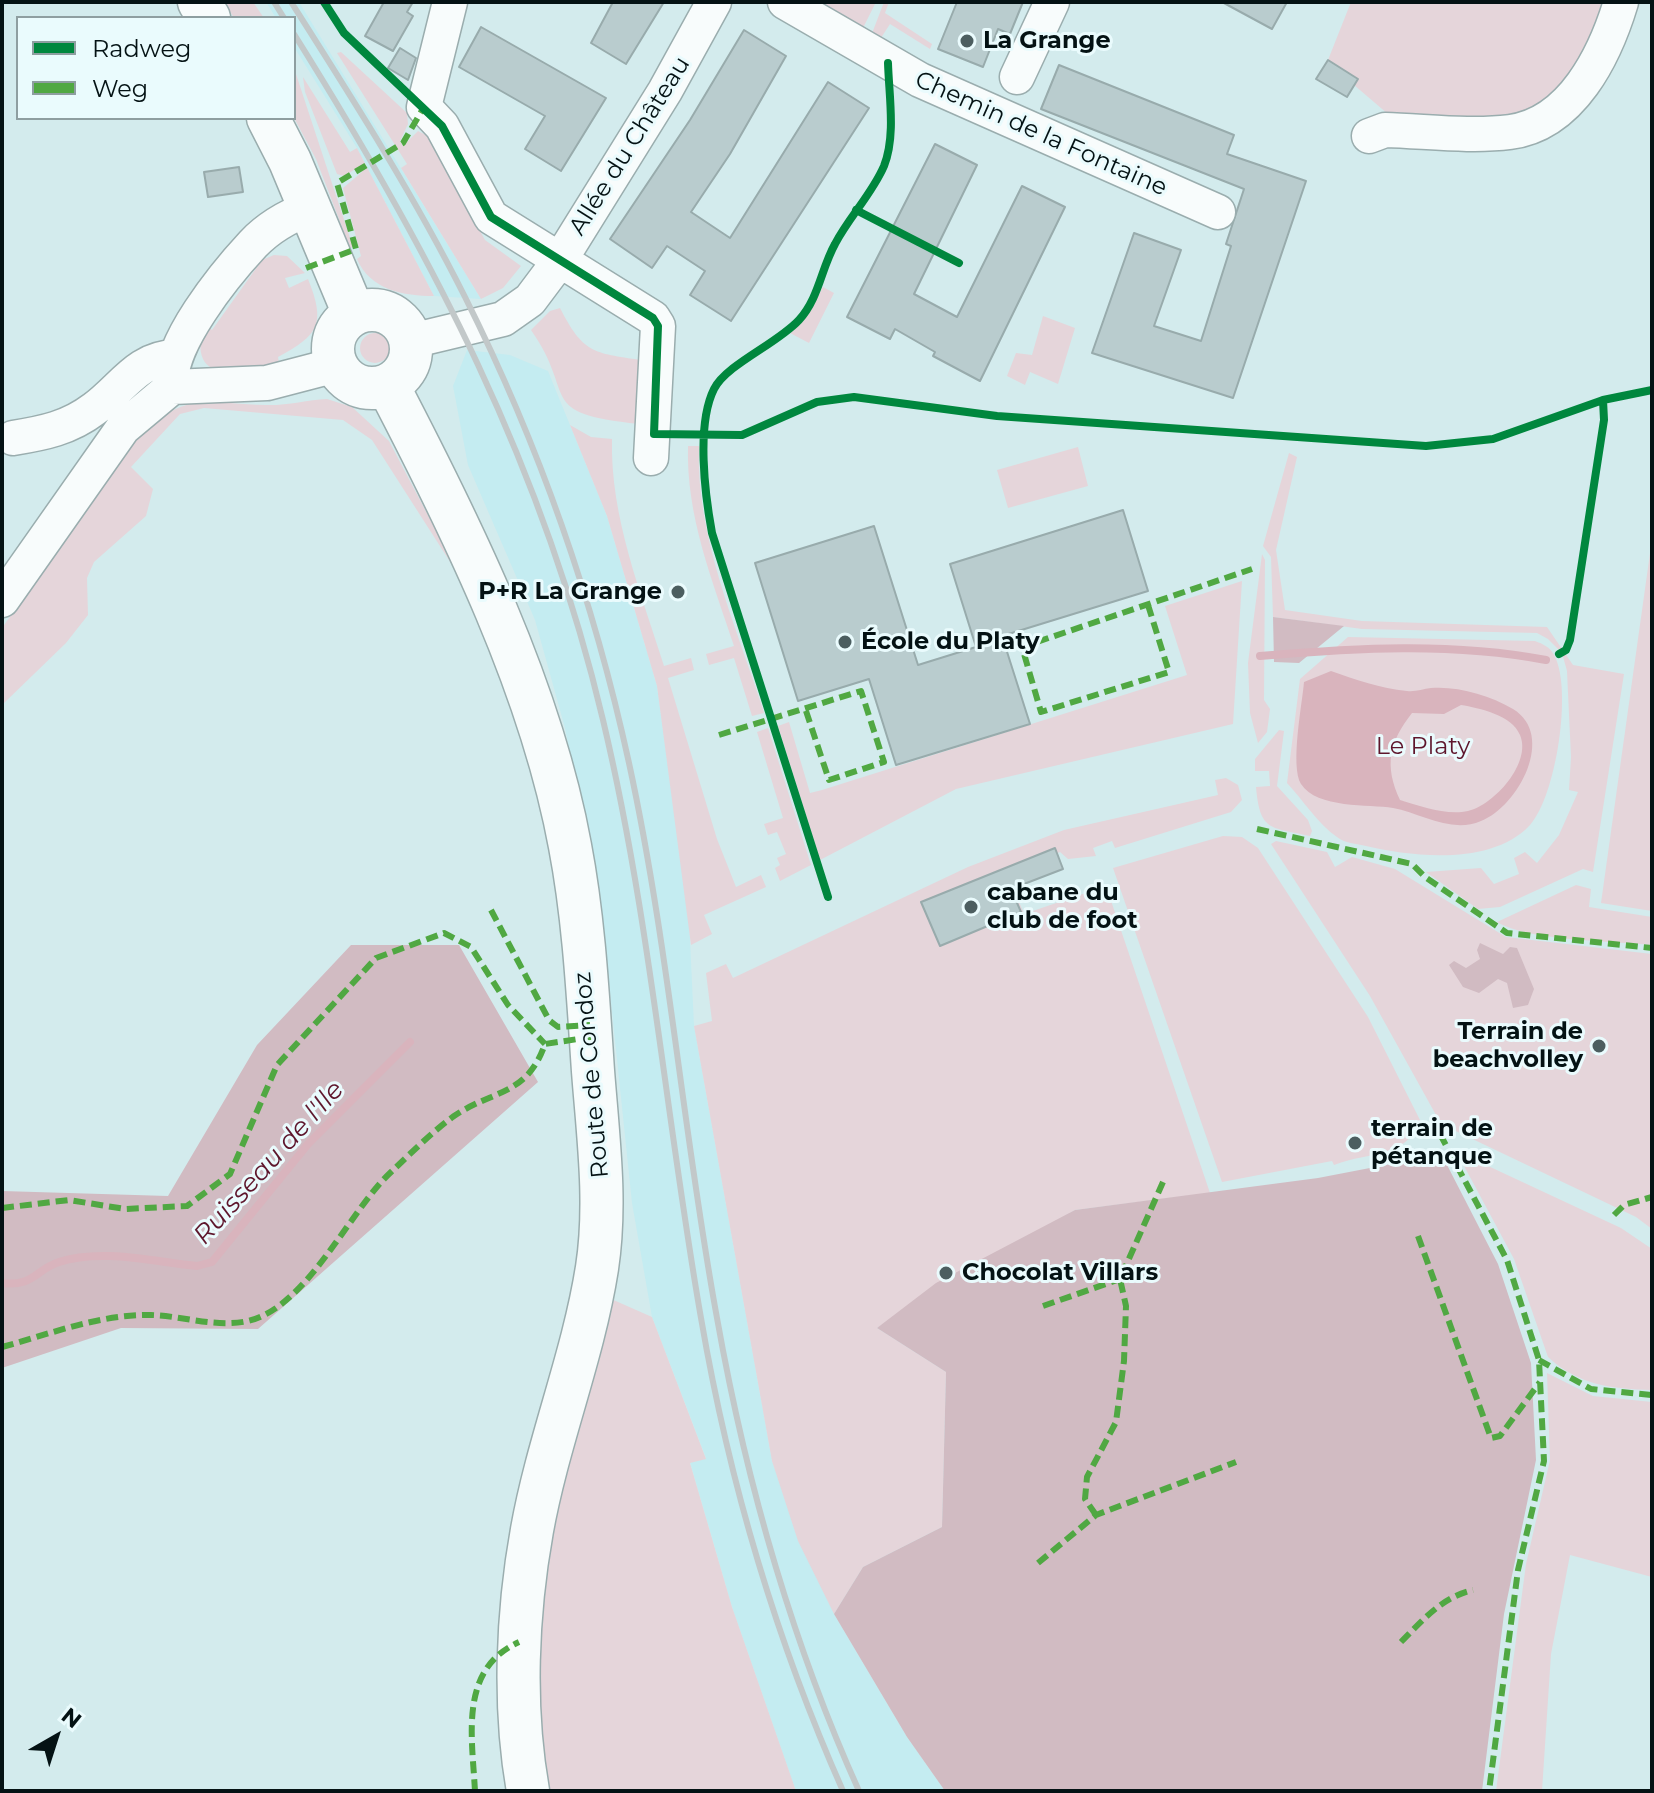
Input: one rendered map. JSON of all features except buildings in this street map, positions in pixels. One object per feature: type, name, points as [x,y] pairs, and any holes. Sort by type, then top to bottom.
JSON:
[{"type":"main road","points":[[269,120],[354,314]]},
{"type":"main road","points":[[371,310],[395,316],[411,341],[407,370],[388,386],[373,389],[350,382],[336,365],[333,353],[337,332],[354,314],[371,310]]},
{"type":"main road","name":"Route de Condoz","points":[[388,386],[501,626],[541,732],[570,846],[591,1037],[602,1201],[598,1262],[588,1317],[532,1529],[519,1642],[523,1765],[528,1791]]},
{"type":"street","points":[[450,2],[424,107],[442,126],[491,217],[653,318],[658,326],[651,458]]},
{"type":"street","name":"Allée du Château","points":[[411,341],[503,319],[530,300],[560,260],[665,91],[714,2]]},
{"type":"street","name":"Chemin de la Fontaine","points":[[785,2],[920,80],[1218,212]]},
{"type":"street","points":[[1017,77],[1052,2]]},
{"type":"street","points":[[1369,136],[1385,130],[1510,132],[1533,125],[1557,110],[1578,89],[1600,58],[1621,2]]},
{"type":"street","points":[[2,600],[123,428],[173,372],[195,320],[254,243],[290,215],[310,208]]},
{"type":"street","points":[[13,438],[59,430],[95,409],[141,366],[157,358],[173,372],[267,383],[336,365]]},
{"type":"shaded area","points":[[266,2],[299,2],[481,299],[434,296],[357,148],[296,50],[296,16],[275,16]]},
{"type":"shaded area","points":[[467,350],[510,355],[548,371],[607,516],[657,686],[689,918],[694,1026],[772,1461],[834,1614],[907,1737],[945,1791],[796,1791],[732,1607],[690,1462],[706,1458],[652,1317],[632,1203],[604,935],[565,728],[535,620],[468,465],[453,386]]},
{"type":"shaded area","points":[[1273,617],[1344,626],[1299,663],[1274,662]]},
{"type":"shaded area","points":[[1331,671],[1397,690],[1452,688],[1494,700],[1513,709],[1526,721],[1532,752],[1527,769],[1508,801],[1495,813],[1470,824],[1447,824],[1393,808],[1344,804],[1319,798],[1301,784],[1298,775],[1297,750],[1304,682]],"holes":[[[1461,705],[1503,718],[1516,728],[1522,746],[1516,770],[1489,801],[1468,811],[1443,811],[1400,800],[1392,776],[1391,755],[1404,724],[1412,713],[1444,714]]]},
{"type":"shaded area","points":[[1480,943],[1503,954],[1510,947],[1517,948],[1534,989],[1528,1005],[1513,1008],[1507,983],[1498,979],[1479,993],[1463,987],[1449,965],[1454,961],[1466,968],[1480,959],[1477,950]]},
{"type":"shaded area","points":[[351,945],[459,945],[538,1082],[258,1329],[121,1328],[2,1368],[2,1191],[168,1196],[257,1045]]},
{"type":"shaded area","points":[[1427,1157],[1446,1163],[1498,1264],[1531,1363],[1536,1460],[1504,1614],[1482,1791],[945,1791],[907,1737],[834,1614],[863,1567],[942,1527],[946,1372],[877,1328],[936,1283],[1075,1210],[1318,1178]]},
{"type":"green space","points":[[224,2],[253,2],[263,16],[233,16]]},
{"type":"green space","points":[[815,2],[876,2],[862,30]]},
{"type":"green space","points":[[884,2],[889,2],[885,13],[932,44],[930,49],[890,24],[879,41],[871,36]]},
{"type":"green space","points":[[1351,2],[1606,2],[1584,66],[1532,112],[1498,120],[1395,120],[1354,85],[1358,79],[1328,60]]},
{"type":"green space","points":[[341,52],[407,113],[408,124],[400,141],[403,146],[418,131],[428,136],[485,240],[521,266],[503,288],[481,299],[401,168],[407,164],[337,53]]},
{"type":"green space","points":[[296,74],[353,247],[350,248],[316,159],[295,120]]},
{"type":"green space","points":[[303,77],[350,152],[357,148],[434,296],[411,295],[389,289],[370,278],[357,259],[361,256],[343,188],[362,172],[359,167],[344,176],[337,174],[305,92]]},
{"type":"green space","points":[[274,255],[287,256],[305,273],[285,278],[289,288],[308,279],[317,307],[315,327],[303,342],[278,357],[279,363],[233,372],[209,366],[202,358],[200,344],[204,324],[212,330],[262,260]]},
{"type":"green space","points":[[823,287],[834,293],[809,343],[790,333],[808,315]]},
{"type":"green space","points":[[560,308],[576,334],[591,348],[641,360],[639,424],[584,414],[563,398],[545,353],[531,330],[550,311]]},
{"type":"green space","points":[[1043,316],[1075,328],[1058,384],[1030,372],[1025,385],[1007,376],[1016,353],[1032,355]]},
{"type":"green space","points":[[375,333],[386,337],[390,348],[386,359],[375,363],[364,359],[360,348],[364,337]]},
{"type":"green space","points":[[327,399],[352,407],[389,441],[463,582],[372,440],[343,420],[204,408],[180,414],[131,467],[153,489],[146,516],[94,562],[87,578],[88,615],[66,643],[2,705],[2,628],[142,429],[176,409],[201,402],[273,405]]},
{"type":"green space","points":[[570,425],[591,437],[612,439],[616,497],[622,526],[664,666],[691,658],[694,670],[668,678],[717,839],[736,887],[761,875],[766,887],[704,915],[712,934],[691,945],[657,686],[607,516]]},
{"type":"green space","points":[[688,446],[699,446],[704,514],[711,547],[764,713],[752,716],[734,658],[709,665],[706,654],[734,646],[696,522],[688,472]]},
{"type":"green space","points":[[1078,447],[1088,486],[1008,508],[997,470]]},
{"type":"green space","points":[[1289,453],[1297,457],[1276,550],[1285,610],[1362,621],[1547,627],[1573,665],[1624,674],[1593,872],[1583,869],[1500,907],[1478,909],[1426,872],[1481,868],[1494,884],[1519,874],[1514,858],[1525,852],[1537,863],[1559,835],[1578,792],[1569,790],[1571,757],[1567,671],[1562,653],[1537,633],[1362,629],[1273,617],[1271,557],[1263,546]]},
{"type":"green space","points":[[1652,539],[1652,911],[1601,903]]},
{"type":"green space","points":[[1262,554],[1265,560],[1264,700],[1270,709],[1267,732],[1258,743],[1250,713],[1248,663]]},
{"type":"green space","points":[[1242,581],[1233,724],[956,789],[820,860],[778,726],[789,722],[810,793],[822,790],[1187,675],[1165,606]]},
{"type":"green space","name":"Le Platy","points":[[1348,637],[1535,641],[1550,650],[1559,671],[1562,716],[1554,768],[1539,811],[1530,825],[1514,838],[1495,847],[1474,853],[1429,855],[1351,843],[1340,839],[1323,825],[1287,783],[1300,679]]},
{"type":"green space","points":[[768,728],[811,865],[780,881],[775,868],[780,865],[777,858],[786,854],[777,832],[768,835],[764,824],[783,818],[757,732]]},
{"type":"green space","points":[[1279,730],[1284,731],[1277,786],[1308,820],[1312,831],[1310,836],[1269,825],[1260,812],[1256,787],[1270,786],[1269,771],[1255,771],[1255,759]]},
{"type":"green space","points":[[1226,778],[1238,785],[1242,800],[1231,812],[1115,848],[1112,841],[1093,848],[1096,856],[1068,859],[1060,852],[1008,875],[1024,914],[1106,886],[1210,1193],[1075,1210],[877,1328],[946,1372],[942,1527],[863,1567],[834,1614],[798,1541],[772,1461],[694,1026],[712,1021],[706,973],[726,964],[733,978],[968,867],[1064,830],[1218,795],[1215,780]]},
{"type":"green space","points":[[1223,836],[1242,837],[1258,848],[1368,1017],[1421,1122],[1413,1134],[1395,1149],[1334,1165],[1332,1161],[1222,1182],[1113,868]]},
{"type":"green space","points":[[1276,841],[1327,852],[1335,867],[1352,857],[1395,869],[1506,937],[1652,954],[1652,1229],[1636,1217],[1441,1124],[1370,996],[1271,844]]},
{"type":"green space","points":[[1576,885],[1591,889],[1589,907],[1652,917],[1652,945],[1549,937],[1497,922]]},
{"type":"green space","points":[[1456,1151],[1621,1228],[1652,1249],[1652,1390],[1596,1384],[1571,1374],[1548,1357],[1514,1259]]},
{"type":"green space","points":[[609,1298],[652,1317],[706,1459],[690,1463],[732,1607],[796,1791],[544,1791],[535,1645],[546,1549]]},
{"type":"green space","points":[[1547,1373],[1593,1396],[1652,1402],[1652,1577],[1570,1555],[1551,1654],[1542,1791],[1496,1791],[1526,1564],[1550,1460]]},
{"type":"waterway","points":[[1260,656],[1403,648],[1475,651],[1546,660]]},
{"type":"waterway","name":"Ruisseau de l'Ile","points":[[2,1283],[21,1283],[51,1265],[93,1256],[197,1266],[212,1262],[308,1144],[410,1042]]},
{"type":"railway","points":[[274,2],[283,16]]},
{"type":"railway","points":[[291,2],[404,184],[465,297],[517,410],[562,525],[581,584],[615,703],[643,832],[705,1249],[742,1439],[773,1559],[792,1618],[859,1791]]},
{"type":"railway","points":[[296,37],[392,198],[478,364],[549,537],[578,627],[603,720],[633,869],[712,1379],[757,1559],[796,1676],[843,1791]]},
{"type":"marked path","points":[[306,268],[356,249],[337,183],[403,143],[424,107]]},
{"type":"marked path","points":[[1148,605],[1169,672],[1041,712],[1022,647],[1252,569]]},
{"type":"marked path","points":[[719,735],[861,691],[884,762],[829,780],[805,708]]},
{"type":"marked path","points":[[1257,829],[1412,864],[1425,877],[1507,933],[1652,948]]},
{"type":"marked path","points":[[491,910],[549,1020],[558,1027],[590,1025]]},
{"type":"marked path","points":[[2,1208],[69,1200],[125,1209],[187,1206],[230,1174],[277,1065],[376,958],[444,933],[471,947],[508,1005],[545,1044]]},
{"type":"marked path","points":[[2,1347],[113,1318],[151,1315],[236,1323],[269,1312],[308,1279],[374,1190],[438,1129],[469,1107],[519,1083],[538,1061],[545,1044],[591,1037]]},
{"type":"marked path","points":[[1440,1134],[1507,1260],[1539,1360],[1544,1461],[1518,1570],[1489,1791]]},
{"type":"marked path","points":[[1096,1515],[1085,1499],[1087,1477],[1116,1422],[1124,1361],[1126,1306],[1120,1279],[1163,1182]]},
{"type":"marked path","points":[[1614,1215],[1624,1205],[1652,1197]]},
{"type":"marked path","points":[[1418,1236],[1491,1438],[1500,1436],[1540,1382]]},
{"type":"marked path","points":[[1043,1306],[1120,1279]]},
{"type":"marked path","points":[[1539,1360],[1591,1389],[1652,1395]]},
{"type":"marked path","points":[[1038,1563],[1096,1515],[1236,1462]]},
{"type":"marked path","points":[[1401,1642],[1442,1604],[1473,1590]]},
{"type":"marked path","points":[[475,1791],[472,1726],[478,1686],[486,1669],[500,1654],[519,1642]]},
{"type":"cycle path","points":[[324,2],[344,33],[442,126],[491,217],[653,318],[658,326],[654,434],[742,435],[817,402],[854,397],[997,416],[1426,446],[1493,439],[1603,400],[1652,390]]},
{"type":"cycle path","points":[[828,897],[712,533],[705,480],[705,421],[708,404],[720,380],[790,329],[806,311],[835,244],[879,176],[890,142],[888,63]]},
{"type":"cycle path","points":[[856,210],[959,263]]},
{"type":"cycle path","points":[[1559,654],[1566,650],[1570,640],[1604,420],[1603,400]]},
{"type":"place","name":"La Grange","points":[[967,41]]},
{"type":"place","name":"P+R La Grange","points":[[678,592]]},
{"type":"place","name":"École du Platy","points":[[845,642]]},
{"type":"place","name":"cabane du club de foot","points":[[971,907]]},
{"type":"place","name":"Terrain de beachvolley","points":[[1599,1046]]},
{"type":"place","name":"terrain de pétanque","points":[[1355,1143]]},
{"type":"place","name":"Chocolat Villars","points":[[946,1273]]}]
